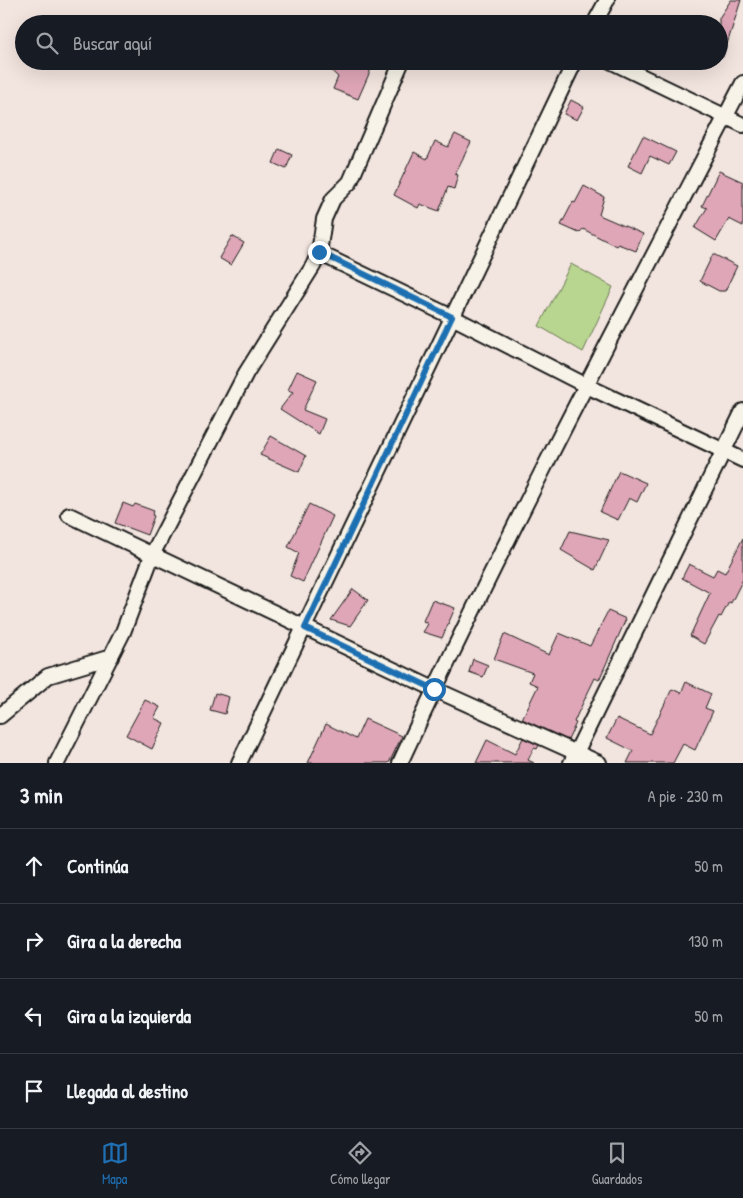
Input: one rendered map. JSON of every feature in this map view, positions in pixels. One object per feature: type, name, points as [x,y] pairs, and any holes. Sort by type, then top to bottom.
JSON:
[{"type":"street","points":[[599,15],[607,0]]},
{"type":"street","points":[[57,763],[111,657],[126,624],[153,553],[246,373],[313,266],[319,252],[324,219],[333,199],[350,182],[398,70]]},
{"type":"street","points":[[239,763],[571,70]]},
{"type":"street","points":[[629,70],[743,125]]},
{"type":"street","points":[[400,763],[434,689],[743,83]]},
{"type":"street","points":[[319,252],[587,386],[743,460]]},
{"type":"street","points":[[574,757],[743,411]]},
{"type":"street","points":[[69,515],[153,553],[574,757],[598,763]]},
{"type":"street","points":[[0,716],[48,676],[111,657]]},
{"type":"green space","points":[[571,264],[613,287],[583,352],[539,326]]},
{"type":"building","points":[[731,0],[741,0],[728,41],[728,15],[721,15]]},
{"type":"building","points":[[331,70],[371,70],[358,99],[333,89],[338,77]]},
{"type":"building","points":[[571,100],[584,107],[577,120],[564,114]]},
{"type":"building","points":[[455,134],[471,142],[455,174],[458,175],[454,189],[448,187],[439,211],[420,204],[418,208],[394,195],[414,152],[427,159],[435,141],[448,147]]},
{"type":"building","points":[[643,136],[676,152],[669,165],[650,156],[642,173],[628,166]]},
{"type":"building","points":[[279,149],[292,155],[286,169],[273,163]]},
{"type":"building","points":[[719,171],[743,182],[743,226],[729,219],[716,241],[695,228],[707,208],[702,206]]},
{"type":"building","points":[[584,186],[604,197],[599,215],[643,234],[636,251],[618,244],[616,246],[583,229],[579,233],[561,225]]},
{"type":"building","points":[[232,236],[244,243],[231,265],[219,258]]},
{"type":"building","points":[[713,254],[737,266],[725,291],[719,291],[700,281]]},
{"type":"building","points":[[297,371],[317,380],[303,410],[325,419],[319,434],[280,409],[293,392],[288,390]]},
{"type":"building","points":[[271,436],[306,456],[299,472],[260,455]]},
{"type":"building","points":[[619,471],[646,483],[637,502],[629,498],[618,520],[600,512]]},
{"type":"building","points":[[123,503],[133,507],[135,504],[154,511],[147,535],[115,523]]},
{"type":"building","points":[[309,504],[333,516],[303,582],[290,576],[299,553],[288,547]]},
{"type":"building","points":[[570,531],[609,540],[595,570],[561,550]]},
{"type":"building","points":[[743,538],[743,579],[731,603],[729,602],[721,617],[719,616],[704,644],[690,636],[710,593],[682,578],[689,564],[713,576],[717,569],[725,573]]},
{"type":"building","points":[[353,589],[368,600],[350,626],[331,620]]},
{"type":"building","points":[[432,600],[455,608],[442,638],[423,632],[428,624],[423,621]]},
{"type":"building","points":[[608,611],[626,619],[599,680],[595,678],[578,713],[574,722],[576,723],[568,740],[522,719],[538,686],[529,682],[533,673],[494,659],[504,634],[549,655],[559,633],[590,646]]},
{"type":"building","points":[[473,659],[488,665],[483,677],[469,672]]},
{"type":"building","points":[[686,682],[711,694],[705,708],[713,711],[695,750],[683,744],[673,763],[627,763],[633,751],[607,738],[617,718],[650,734],[672,689],[681,693]]},
{"type":"building","points":[[215,693],[229,697],[225,714],[210,710]]},
{"type":"building","points":[[145,700],[160,707],[154,718],[164,723],[152,749],[126,735]]},
{"type":"building","points":[[365,719],[402,736],[389,763],[308,763],[326,724],[356,739]]},
{"type":"building","points":[[523,738],[539,745],[537,749],[534,748],[528,760],[534,763],[476,763],[487,740],[515,754]]},
{"type":"route","points":[[319,252],[452,317],[305,628],[434,689]]}]
